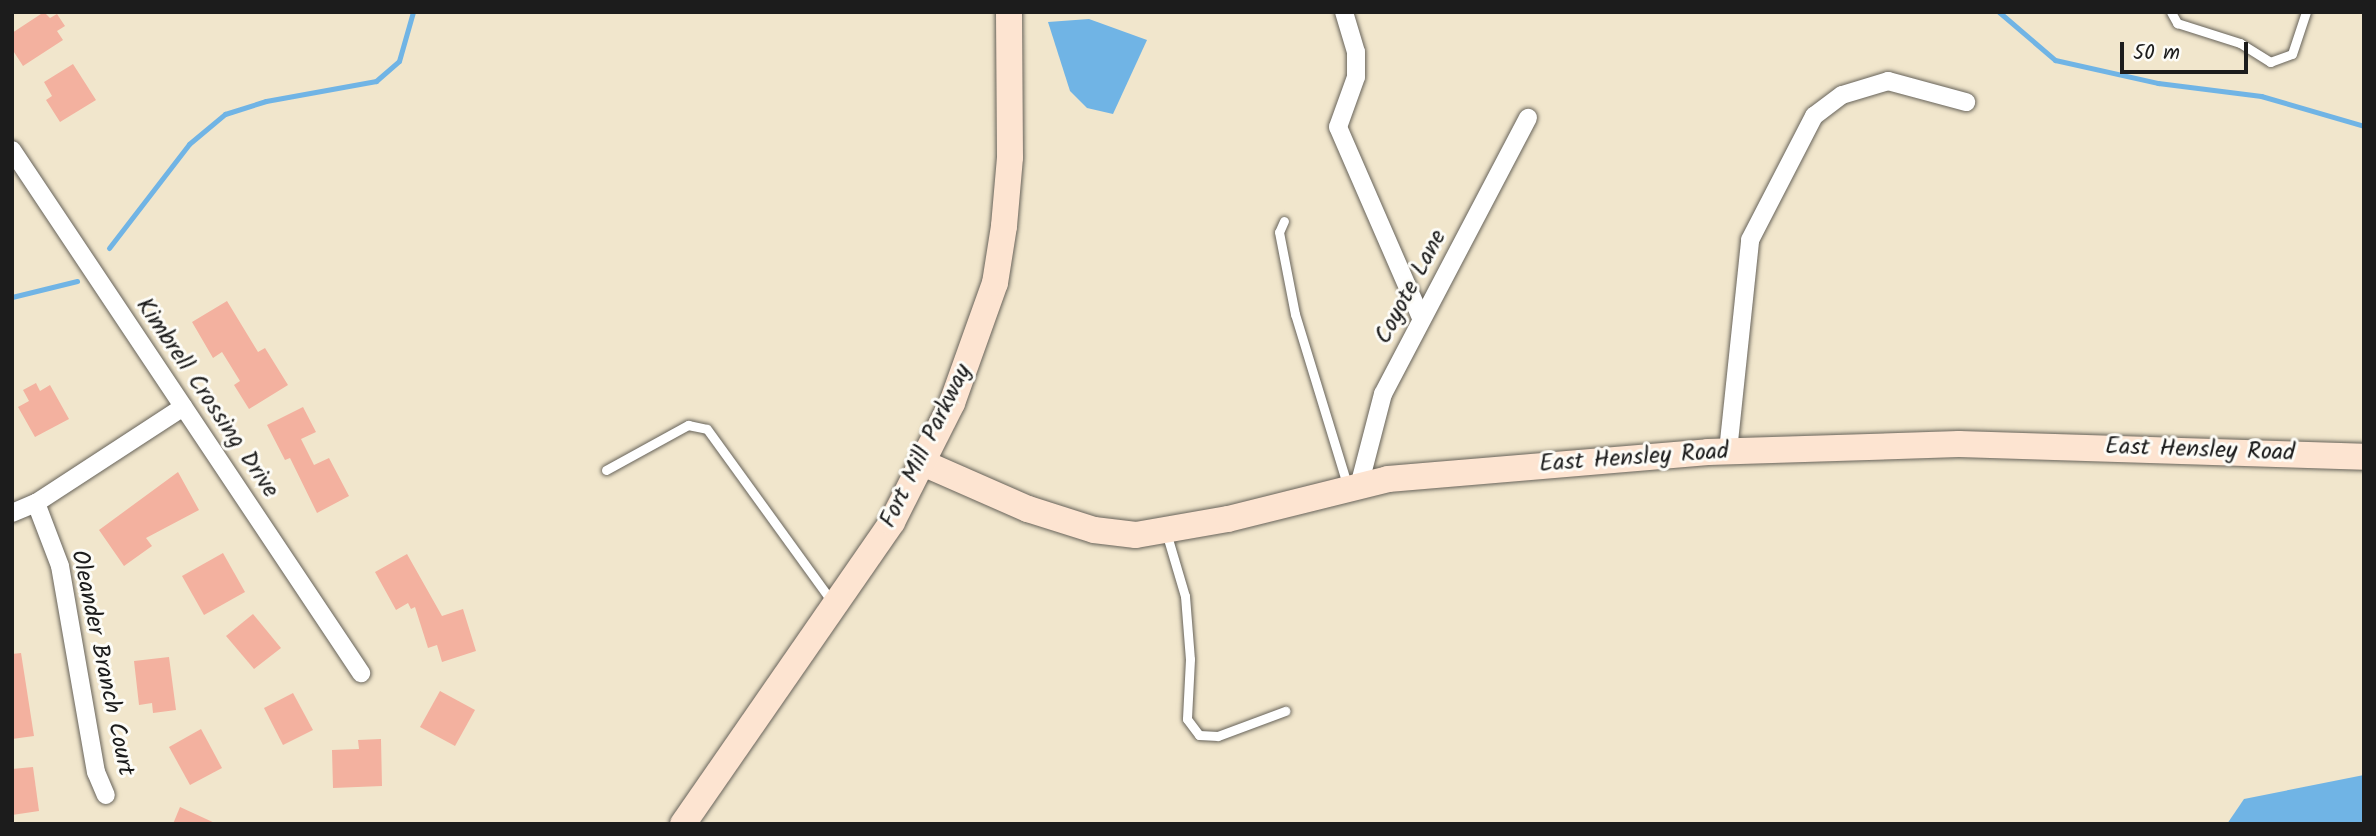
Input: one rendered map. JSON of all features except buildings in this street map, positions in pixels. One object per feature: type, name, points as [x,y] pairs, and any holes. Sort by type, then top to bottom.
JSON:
[{"type":"main road","name":"Fort Mill Parkway","points":[[683,824],[892,522],[952,403],[995,283],[1010,157],[1009,12]]},
{"type":"main road","name":"East Hensley Road","points":[[923,463],[1028,509],[1094,530],[1136,535],[1166,531],[1354,487],[1481,469],[1728,451],[1959,444],[2364,457]]},
{"type":"street","points":[[1344,12],[1356,52],[1356,77],[1338,127],[1421,318]]},
{"type":"street","points":[[1728,451],[1750,240],[1814,116],[1842,96],[1888,81],[1966,102]]},
{"type":"street","name":"Coyote Lane","points":[[1354,487],[1383,394],[1528,118]]},
{"type":"street","name":"Kimbrell Crossing Drive","points":[[12,150],[361,673]]},
{"type":"street","points":[[12,513],[36,503],[183,407]]},
{"type":"street","name":"Oleander Branch Court","points":[[36,503],[60,566],[96,772],[106,795]]},
{"type":"lane","points":[[2171,12],[2178,23],[2240,43],[2270,62],[2292,54],[2306,12]]},
{"type":"lane","points":[[1284,221],[1279,232],[1295,314],[1354,487]]},
{"type":"lane","points":[[606,470],[688,425],[707,429],[834,605]]},
{"type":"lane","points":[[1166,531],[1185,596],[1190,660],[1187,719],[1199,735],[1218,736],[1285,711]]},
{"type":"water","points":[[1089,19],[1147,40],[1113,114],[1087,108],[1070,91],[1048,22]]},
{"type":"water","points":[[2364,775],[2364,824],[2227,824],[2244,799]]},
{"type":"waterway","points":[[109,248],[189,144],[225,114],[266,101],[376,81],[399,61],[413,12]]},
{"type":"waterway","points":[[1999,12],[2055,60],[2158,83],[2261,96],[2364,126]]},
{"type":"waterway","points":[[12,297],[77,281]]}]
